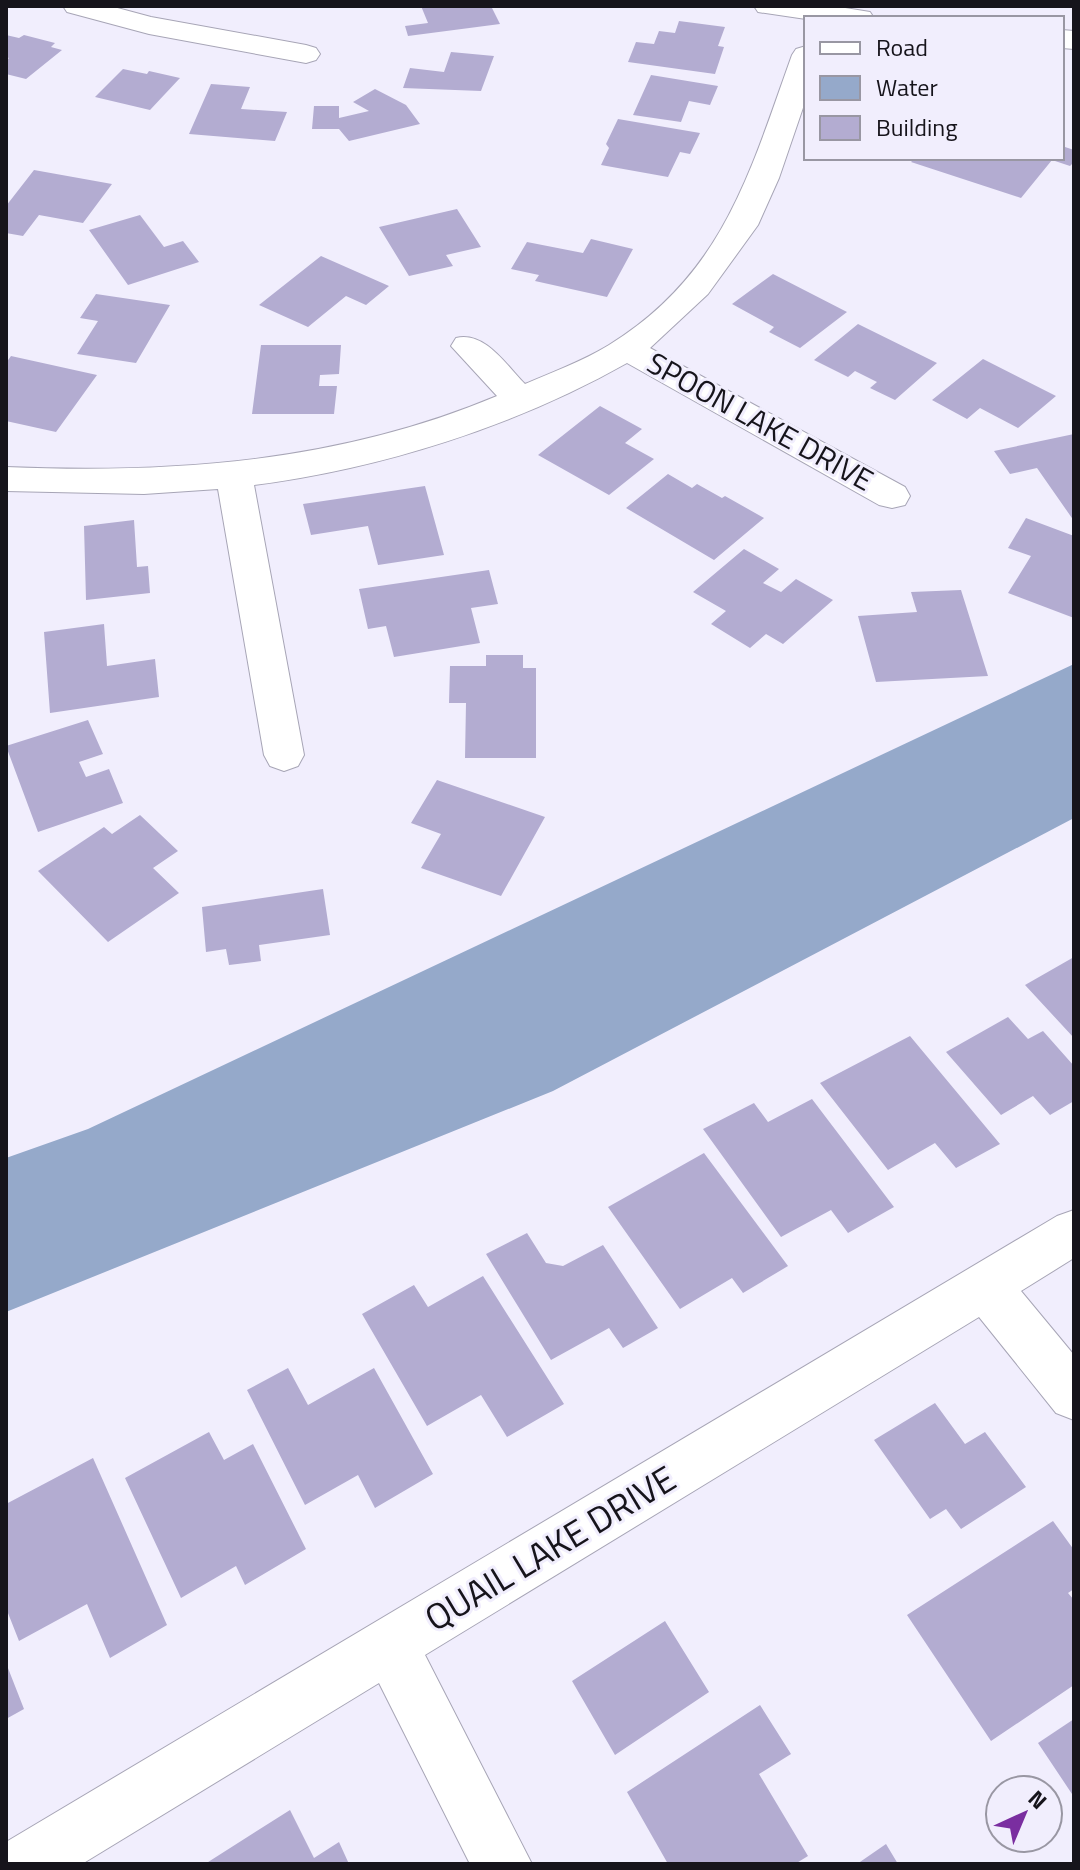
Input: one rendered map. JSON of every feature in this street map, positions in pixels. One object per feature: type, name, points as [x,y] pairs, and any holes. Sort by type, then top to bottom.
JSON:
[{"type":"street","points":[[77,6],[149,25],[306,54]]},
{"type":"street","points":[[768,6],[820,16]]},
{"type":"street","points":[[6,479],[80,484],[234,477],[317,465],[471,421],[627,349],[703,279],[731,244],[754,199],[804,61]]},
{"type":"street","points":[[468,346],[521,400]]},
{"type":"street","name":"SPOON LAKE DRIVE","points":[[627,349],[892,496]]},
{"type":"street","points":[[234,477],[284,755]]},
{"type":"street","name":"QUAIL LAKE DRIVE","points":[[26,1864],[1074,1232]]},
{"type":"street","points":[[986,1287],[1074,1395]]},
{"type":"street","points":[[389,1644],[502,1864]]},
{"type":"water","points":[[1074,664],[1074,818],[553,1091],[6,1312],[6,1158],[88,1129]]},
{"type":"building","points":[[421,6],[491,6],[500,24],[408,36],[405,26],[428,23]]},
{"type":"building","points":[[679,21],[725,27],[718,46],[724,47],[715,74],[628,62],[636,42],[654,44],[659,31],[675,33]]},
{"type":"building","points":[[6,35],[19,38],[24,35],[55,43],[51,47],[62,50],[26,79],[6,74],[9,58],[6,57]]},
{"type":"building","points":[[451,52],[494,56],[481,91],[403,88],[410,68],[444,72]]},
{"type":"building","points":[[123,69],[180,78],[150,110],[95,97]]},
{"type":"building","points":[[651,75],[718,86],[710,105],[689,101],[681,122],[633,115]]},
{"type":"building","points":[[211,84],[250,87],[241,109],[287,112],[275,141],[189,134]]},
{"type":"building","points":[[375,89],[406,105],[420,124],[349,141],[339,129],[312,129],[314,106],[339,106],[339,118],[369,111],[353,102]]},
{"type":"building","points":[[618,119],[700,133],[690,154],[680,152],[668,177],[601,165],[609,148],[606,144]]},
{"type":"building","points":[[1064,147],[1074,150],[1074,162],[1070,166],[1052,160],[1064,160]]},
{"type":"building","points":[[913,160],[1052,160],[1021,198],[911,162]]},
{"type":"building","points":[[34,170],[112,184],[83,223],[39,215],[23,236],[6,233],[6,206]]},
{"type":"building","points":[[457,209],[481,247],[446,255],[453,266],[409,276],[379,227]]},
{"type":"building","points":[[140,215],[164,247],[183,241],[199,262],[128,285],[89,230]]},
{"type":"building","points":[[591,239],[633,249],[607,297],[535,281],[539,275],[511,269],[527,242],[583,253]]},
{"type":"building","points":[[321,256],[389,286],[366,305],[346,296],[308,327],[259,305]]},
{"type":"building","points":[[773,274],[847,312],[800,348],[769,332],[774,327],[732,304]]},
{"type":"building","points":[[96,294],[170,305],[136,363],[77,354],[98,321],[80,318]]},
{"type":"building","points":[[858,324],[937,363],[895,400],[870,388],[877,382],[855,371],[848,377],[814,360]]},
{"type":"building","points":[[261,345],[341,345],[339,374],[320,375],[319,386],[337,386],[334,414],[252,414]]},
{"type":"building","points":[[11,356],[97,375],[56,432],[6,421],[6,363]]},
{"type":"building","points":[[983,359],[1056,396],[1018,428],[980,408],[967,419],[932,400]]},
{"type":"building","points":[[600,406],[642,429],[625,443],[654,459],[609,495],[538,455]]},
{"type":"building","points":[[1074,434],[1074,521],[1037,468],[1010,474],[994,451]]},
{"type":"building","points":[[668,474],[692,488],[697,484],[722,498],[725,496],[764,518],[714,560],[626,508]]},
{"type":"building","points":[[425,486],[444,555],[378,565],[368,526],[311,535],[303,504]]},
{"type":"building","points":[[1026,518],[1074,536],[1074,618],[1008,593],[1031,556],[1008,548]]},
{"type":"building","points":[[134,520],[137,567],[148,566],[150,593],[86,600],[84,526]]},
{"type":"building","points":[[744,549],[779,569],[763,583],[781,592],[796,579],[833,600],[783,644],[766,634],[750,648],[711,624],[726,611],[693,592]]},
{"type":"building","points":[[489,570],[498,604],[471,608],[480,643],[394,657],[386,626],[368,629],[359,589]]},
{"type":"building","points":[[961,590],[988,676],[876,682],[858,616],[917,612],[911,592]]},
{"type":"building","points":[[104,624],[107,666],[155,659],[159,697],[50,713],[44,632]]},
{"type":"building","points":[[486,655],[523,655],[523,668],[536,668],[536,758],[465,758],[466,703],[449,703],[450,666],[486,666]]},
{"type":"building","points":[[88,720],[103,754],[79,762],[86,777],[109,769],[123,803],[38,832],[6,746]]},
{"type":"building","points":[[437,780],[545,817],[501,896],[421,868],[441,834],[411,823]]},
{"type":"building","points":[[140,815],[178,851],[153,868],[179,893],[108,942],[38,871],[104,827],[112,834]]},
{"type":"building","points":[[323,889],[330,935],[259,945],[261,961],[229,965],[226,949],[206,952],[202,907]]},
{"type":"building","points":[[1074,957],[1074,1038],[1025,985]]},
{"type":"building","points":[[1008,1017],[1028,1039],[1043,1031],[1074,1066],[1074,1101],[1050,1115],[1033,1096],[1001,1115],[946,1052]]},
{"type":"building","points":[[910,1036],[1000,1144],[956,1168],[935,1143],[888,1170],[820,1083]]},
{"type":"building","points":[[812,1099],[894,1207],[848,1233],[831,1210],[781,1237],[703,1129],[754,1103],[768,1122]]},
{"type":"building","points":[[704,1153],[788,1266],[743,1293],[732,1278],[680,1309],[608,1207]]},
{"type":"building","points":[[527,1233],[546,1263],[563,1266],[603,1245],[658,1328],[623,1348],[609,1328],[551,1360],[486,1254]]},
{"type":"building","points":[[483,1276],[564,1404],[507,1437],[481,1395],[427,1426],[362,1314],[414,1285],[428,1307]]},
{"type":"building","points":[[288,1368],[308,1405],[374,1368],[433,1474],[375,1508],[358,1475],[305,1505],[247,1390]]},
{"type":"building","points":[[935,1403],[965,1444],[985,1432],[1026,1487],[961,1529],[946,1509],[930,1519],[874,1440]]},
{"type":"building","points":[[209,1432],[224,1460],[253,1444],[306,1549],[245,1585],[236,1566],[181,1598],[125,1478]]},
{"type":"building","points":[[93,1458],[167,1625],[110,1658],[87,1604],[19,1641],[6,1608],[6,1504]]},
{"type":"building","points":[[1053,1521],[1074,1550],[1074,1589],[1068,1593],[1074,1600],[1074,1685],[991,1741],[907,1615]]},
{"type":"building","points":[[665,1621],[709,1692],[615,1755],[572,1681]]},
{"type":"building","points":[[6,1663],[24,1709],[6,1719]]},
{"type":"building","points":[[760,1705],[791,1754],[759,1774],[808,1856],[795,1864],[668,1864],[627,1792]]},
{"type":"building","points":[[1074,1719],[1074,1797],[1064,1782],[1064,1774],[1059,1774],[1038,1743]]},
{"type":"building","points":[[290,1810],[314,1858],[339,1842],[349,1864],[205,1864]]},
{"type":"building","points":[[886,1844],[898,1864],[857,1864]]}]
